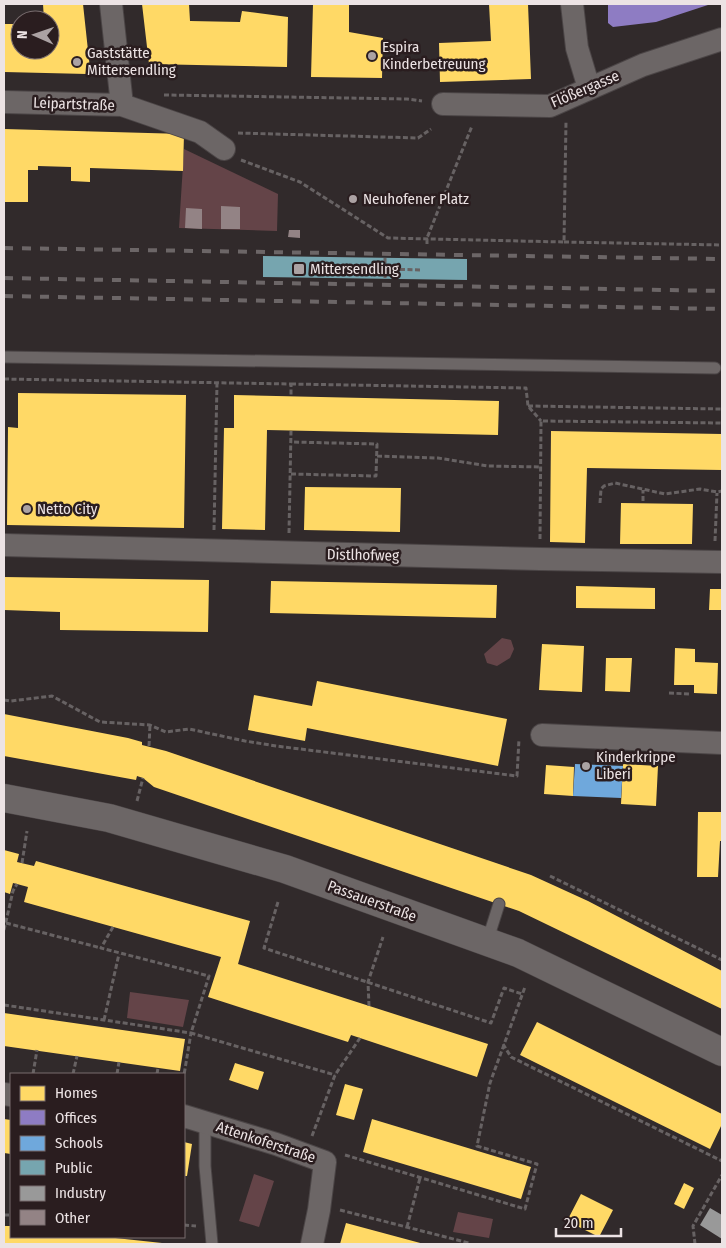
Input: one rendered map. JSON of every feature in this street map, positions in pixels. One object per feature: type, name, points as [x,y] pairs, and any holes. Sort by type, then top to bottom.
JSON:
[{"type":"street","points":[[111,4],[122,105]]},
{"type":"street","points":[[572,4],[577,48],[589,88]]},
{"type":"street","name":"Flößergasse","points":[[443,104],[542,106],[557,103],[643,65],[722,39]]},
{"type":"street","name":"Leipartstraße","points":[[4,102],[122,105],[200,132]]},
{"type":"street","points":[[200,132],[224,149]]},
{"type":"street","name":"Distlhofweg","points":[[4,545],[718,562]]},
{"type":"street","points":[[542,735],[722,743]]},
{"type":"street","name":"Passauerstraße","points":[[4,798],[109,818],[284,869],[518,953],[721,1049]]},
{"type":"street","name":"Attenkoferstraße","points":[[185,1116],[315,1158],[320,1205],[312,1244]]},
{"type":"lane","points":[[4,356],[715,368]]},
{"type":"lane","points":[[487,942],[499,904]]},
{"type":"lane","points":[[205,1123],[204,1166],[212,1244]]},
{"type":"path","points":[[156,95],[406,99],[443,104]]},
{"type":"path","points":[[564,242],[566,126]]},
{"type":"path","points":[[200,132],[418,138],[430,129]]},
{"type":"path","points":[[426,244],[469,132]]},
{"type":"path","points":[[224,149],[240,159],[300,182],[388,238],[722,245]]},
{"type":"path","points":[[385,258],[385,279]]},
{"type":"path","points":[[385,270],[422,270]]},
{"type":"path","points":[[4,379],[526,388],[528,406],[541,421],[540,559]]},
{"type":"path","points":[[214,551],[217,383]]},
{"type":"path","points":[[291,384],[291,396]]},
{"type":"path","points":[[528,406],[722,409]]},
{"type":"path","points":[[541,421],[722,423]]},
{"type":"path","points":[[289,553],[291,431]]},
{"type":"path","points":[[291,442],[377,444],[376,476],[291,474]]},
{"type":"path","points":[[377,456],[438,458],[502,467],[541,467]]},
{"type":"path","points":[[600,502],[601,489],[608,484],[621,484],[665,494],[700,489],[722,491]]},
{"type":"path","points":[[643,490],[643,501]]},
{"type":"path","points":[[717,492],[718,562]]},
{"type":"path","points":[[669,693],[689,694]]},
{"type":"path","points":[[4,700],[11,701],[52,696],[100,722],[150,725],[166,732],[189,729],[276,746],[517,776],[519,736],[542,735]]},
{"type":"path","points":[[149,746],[150,725]]},
{"type":"path","points":[[135,807],[143,778]]},
{"type":"path","points":[[22,863],[27,831]]},
{"type":"path","points":[[550,876],[722,960]]},
{"type":"path","points":[[4,930],[13,891],[17,884]]},
{"type":"path","points":[[278,902],[264,948],[492,1023],[504,988],[522,994]]},
{"type":"path","points":[[6,923],[209,976],[191,1033],[184,1073]]},
{"type":"path","points":[[101,948],[113,927]]},
{"type":"path","points":[[369,1006],[368,982],[383,936]]},
{"type":"path","points":[[104,1020],[119,954]]},
{"type":"path","points":[[360,1038],[335,1075],[315,1158],[337,1153],[524,1209],[537,1164],[477,1146],[490,1083],[525,987]]},
{"type":"path","points":[[4,1005],[191,1033],[335,1075]]},
{"type":"path","points":[[504,1044],[511,1057],[722,1162]]},
{"type":"path","points":[[33,1073],[36,1050]]},
{"type":"path","points":[[73,1073],[77,1056]]},
{"type":"path","points":[[117,1073],[119,1062]]},
{"type":"path","points":[[157,1073],[158,1068]]},
{"type":"path","points":[[695,1244],[693,1226],[722,1175]]},
{"type":"path","points":[[407,1227],[420,1178]]},
{"type":"path","points":[[320,1205],[469,1244]]},
{"type":"shaded area","points":[[184,149],[278,194],[277,231],[179,228]]},
{"type":"shaded area","points":[[502,638],[511,640],[514,649],[510,658],[497,666],[487,663],[484,654]]},
{"type":"shaded area","points":[[130,992],[189,1000],[183,1027],[127,1018]]},
{"type":"shaded area","points":[[254,1174],[274,1181],[259,1227],[239,1221]]},
{"type":"shaded area","points":[[458,1212],[493,1219],[489,1238],[453,1232]]},
{"type":"building: Homes","points":[[43,4],[83,4],[90,69],[87,74],[4,72],[4,24],[10,24],[10,60],[60,60],[60,10],[43,10]]},
{"type":"building: Homes","points":[[142,4],[189,4],[190,21],[240,22],[242,11],[288,17],[287,67],[149,64]]},
{"type":"building: Homes","points":[[313,4],[349,4],[349,32],[383,38],[382,78],[311,77]]},
{"type":"building: Homes","points":[[489,4],[528,4],[531,79],[440,82],[439,43],[491,41]]},
{"type":"building: Homes","points":[[4,129],[184,134],[183,171],[90,168],[90,182],[71,181],[71,167],[38,166],[38,170],[28,170],[28,202],[4,202]]},
{"type":"building: Homes","points":[[18,393],[186,395],[184,528],[7,525],[8,427],[18,428]]},
{"type":"building: Homes","points":[[234,395],[499,401],[498,435],[267,430],[265,530],[222,529],[224,428],[234,428]]},
{"type":"building: Homes","points":[[551,431],[722,434],[722,470],[587,468],[585,543],[550,542]]},
{"type":"building: Homes","points":[[305,487],[401,488],[400,532],[304,530]]},
{"type":"building: Homes","points":[[621,503],[693,504],[692,544],[620,544]]},
{"type":"building: Homes","points":[[4,577],[209,580],[208,632],[60,630],[60,612],[4,610]]},
{"type":"building: Homes","points":[[271,581],[497,585],[496,618],[270,613]]},
{"type":"building: Homes","points":[[576,586],[655,588],[655,609],[576,608]]},
{"type":"building: Homes","points":[[710,589],[722,589],[722,610],[709,610]]},
{"type":"building: Homes","points":[[542,644],[584,646],[582,692],[539,690]]},
{"type":"building: Homes","points":[[675,648],[695,649],[695,662],[718,663],[717,694],[694,693],[694,685],[674,685]]},
{"type":"building: Homes","points":[[606,658],[632,658],[630,692],[605,691]]},
{"type":"building: Homes","points":[[317,681],[507,719],[498,766],[307,728],[305,741],[248,730],[254,695],[312,706]]},
{"type":"building: Homes","points":[[4,714],[142,742],[142,745],[166,751],[531,875],[588,901],[722,971],[722,1009],[519,911],[154,787],[143,778],[137,776],[136,780],[4,756]]},
{"type":"building: Homes","points":[[623,764],[658,766],[656,806],[621,804]]},
{"type":"building: Homes","points":[[546,765],[574,767],[573,796],[544,794]]},
{"type":"building: Homes","points":[[698,812],[722,812],[722,841],[720,841],[718,877],[697,877]]},
{"type":"building: Homes","points":[[4,850],[19,854],[17,862],[34,866],[36,861],[250,921],[238,964],[488,1044],[477,1077],[351,1035],[348,1042],[208,997],[221,957],[24,902],[28,887],[13,883],[10,894],[4,892]]},
{"type":"building: Homes","points":[[4,1013],[185,1039],[180,1071],[4,1046]]},
{"type":"building: Homes","points":[[537,1022],[722,1114],[722,1124],[710,1149],[520,1055]]},
{"type":"building: Homes","points":[[235,1063],[264,1072],[258,1090],[229,1080]]},
{"type":"building: Homes","points":[[345,1084],[363,1089],[354,1120],[336,1115]]},
{"type":"building: Homes","points":[[4,1119],[10,1120],[10,1154],[4,1153]]},
{"type":"building: Homes","points":[[372,1119],[531,1167],[521,1199],[363,1152]]},
{"type":"building: Homes","points":[[185,1142],[192,1144],[187,1176],[185,1176]]},
{"type":"building: Homes","points":[[684,1183],[694,1188],[684,1209],[674,1204]]},
{"type":"building: Homes","points":[[581,1194],[613,1210],[599,1237],[567,1221]]},
{"type":"building: Homes","points":[[346,1223],[424,1244],[340,1244]]},
{"type":"building: Homes","points":[[4,1226],[10,1226],[10,1238],[115,1238],[162,1243],[162,1244],[4,1244]]},
{"type":"building: Offices","points":[[608,4],[711,4],[656,22],[613,27],[608,23]]},
{"type":"building: Schools","points":[[575,764],[623,766],[621,798],[573,796]]},
{"type":"building: Public","points":[[263,256],[467,259],[467,280],[263,277]]},
{"type":"building: Industry","points":[[710,1208],[722,1215],[722,1239],[700,1225]]},
{"type":"building: Other","points":[[221,206],[240,207],[240,229],[221,229]]},
{"type":"building: Other","points":[[186,208],[202,209],[202,229],[185,228]]},
{"type":"building: Other","points":[[289,230],[300,230],[300,238],[288,237]]},
{"type":"railway","points":[[4,248],[722,259]]},
{"type":"railway","points":[[4,278],[722,291]]},
{"type":"railway","points":[[4,296],[722,309]]},
{"type":"place","name":"Espira Kinderbetreuung","points":[[372,56]]},
{"type":"place","name":"Gaststätte Mittersendling","points":[[77,62]]},
{"type":"place","name":"Neuhofener Platz","points":[[353,199]]},
{"type":"place","name":"Mittersendling","points":[[299,269]]},
{"type":"place","name":"Netto City","points":[[27,509]]},
{"type":"place","name":"Kinderkrippe Liberi","points":[[586,766]]}]
